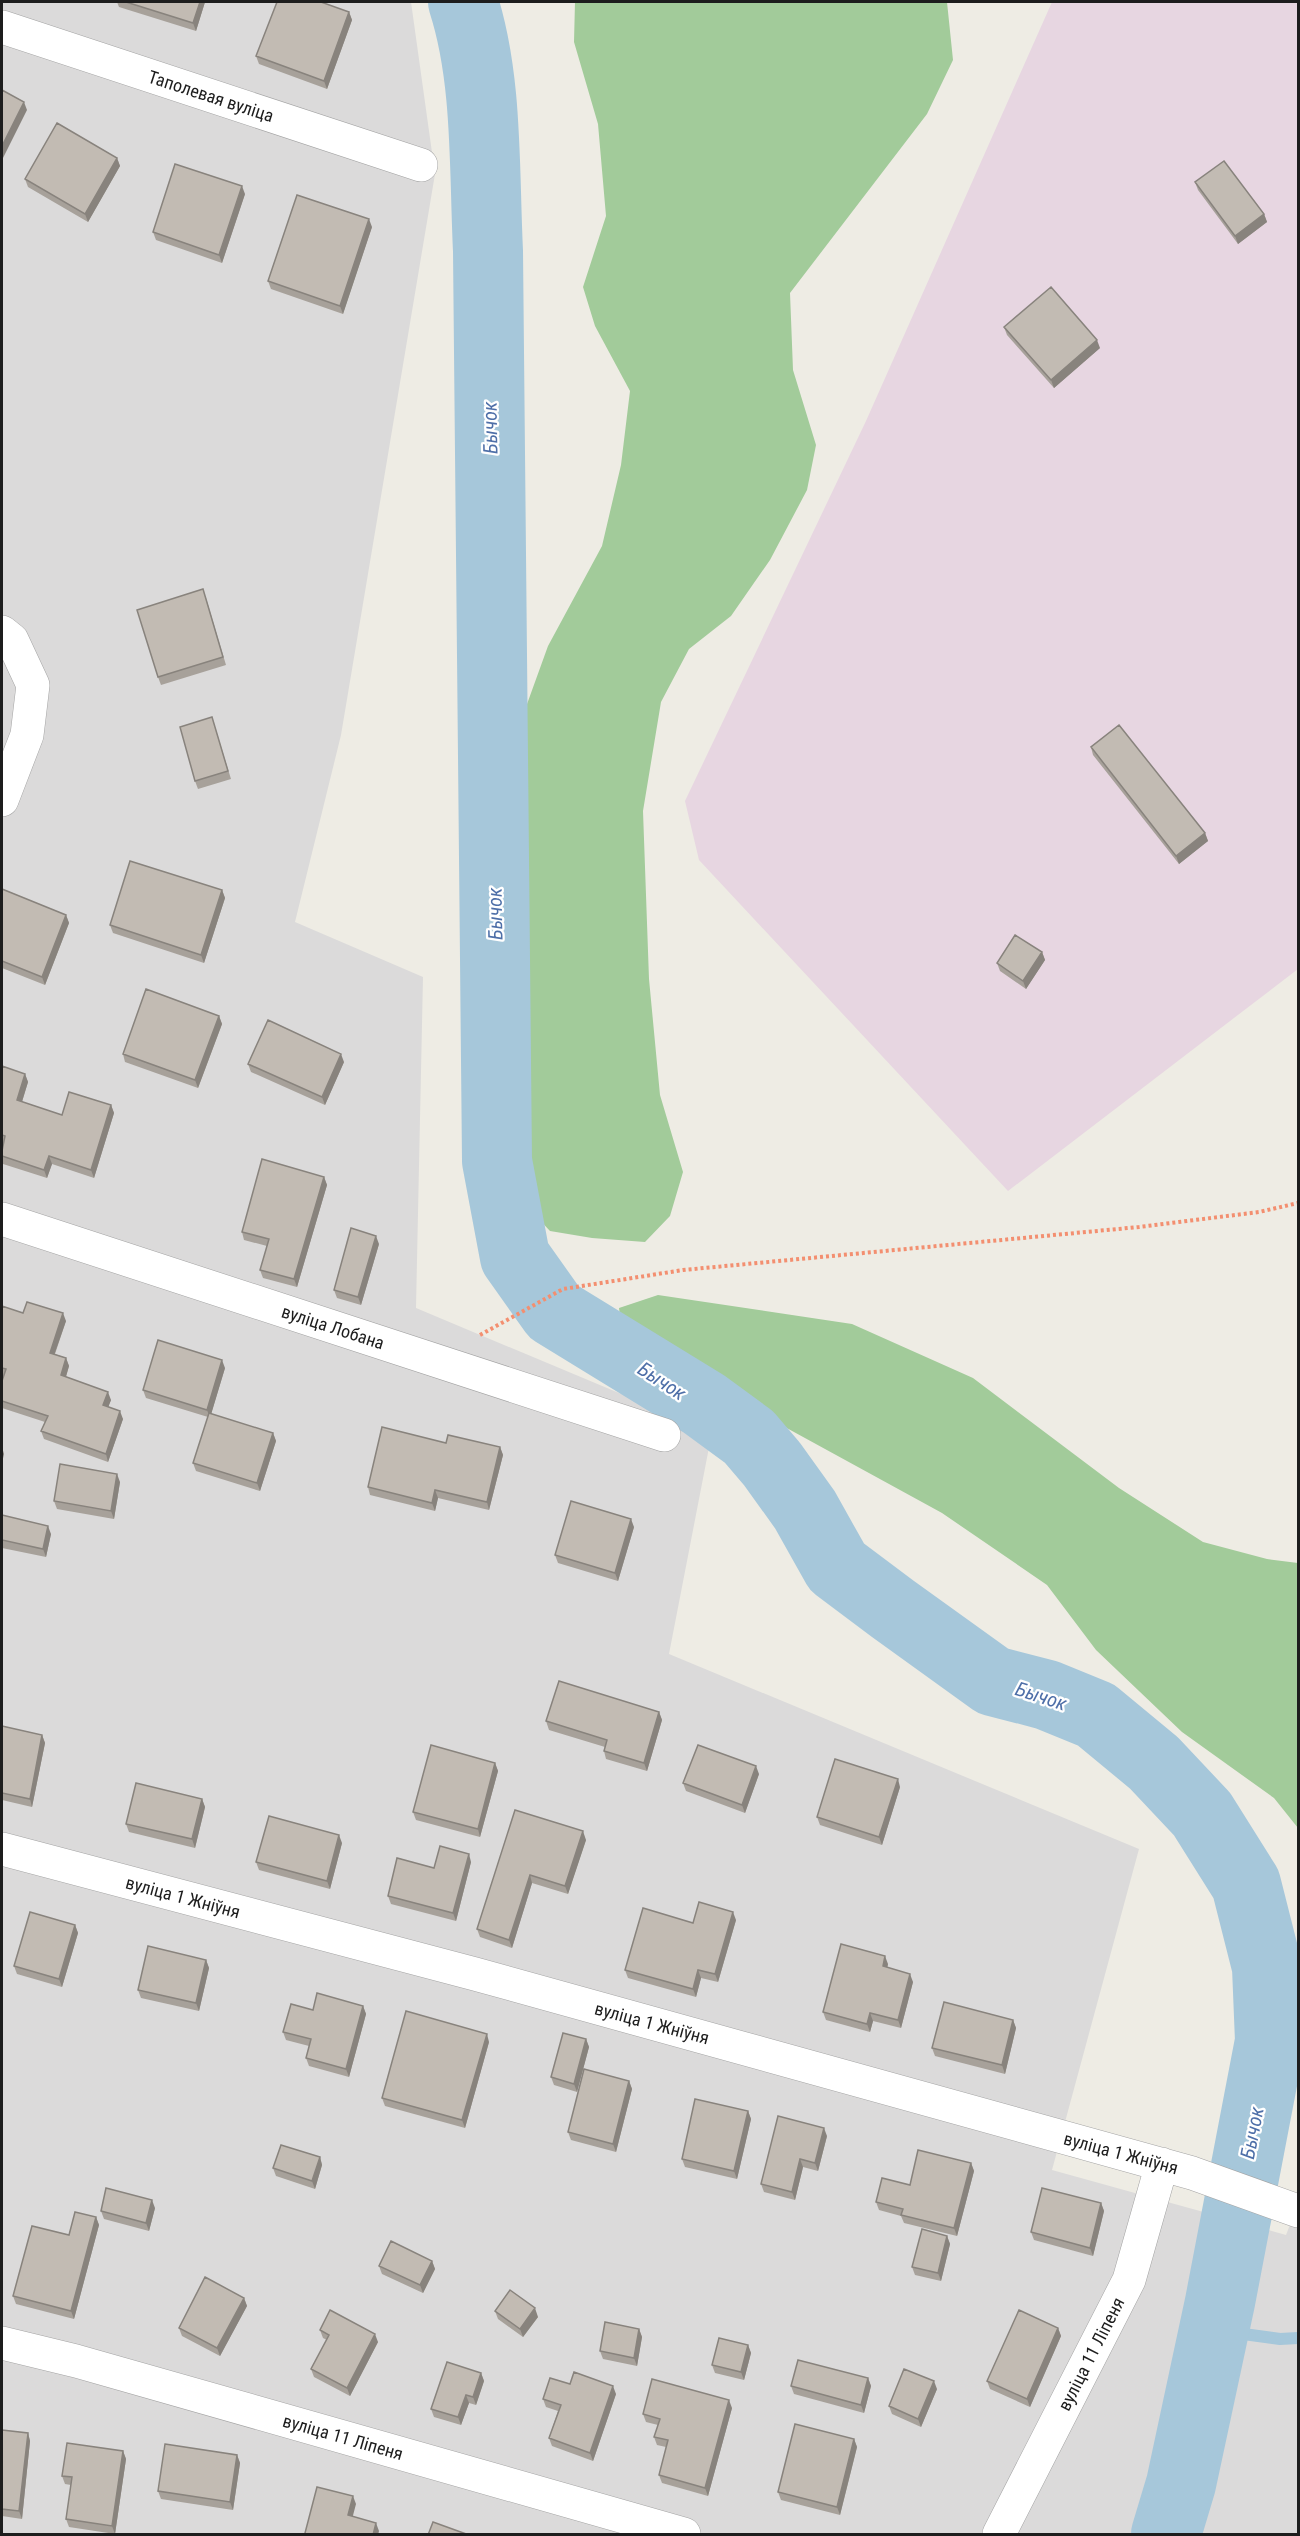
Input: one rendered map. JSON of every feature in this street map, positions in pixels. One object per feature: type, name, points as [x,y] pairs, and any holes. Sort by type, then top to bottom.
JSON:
[{"type":"street","name":"Таполевая вуліца","points":[[2,27],[421,165]]},
{"type":"street","points":[[2,632],[12,640],[33,685],[27,735],[2,800]]},
{"type":"street","name":"вуліца Лобана","points":[[2,1219],[663,1435]]},
{"type":"street","name":"вуліца 1 Жніўня","points":[[2,1850],[475,1974],[1177,2169],[1290,2208]]},
{"type":"street","name":"вуліца 11 Ліпеня","points":[[999,2535],[1129,2280],[1177,2169]]},
{"type":"street","name":"вуліца 11 Ліпеня","points":[[2,2343],[76,2361],[684,2535]]},
{"type":"path","points":[[516,1316],[564,1289],[683,1270],[1139,1227],[1259,1212],[1299,1203]]},
{"type":"shaded area","points":[[2,2],[411,2],[435,174],[341,735],[295,922],[423,977],[416,1308],[712,1432],[669,1654],[1139,1849],[1052,2170],[1286,2235],[1298,2204],[1298,2534],[2,2534]]},
{"type":"shaded area","points":[[1052,2],[1298,2],[1298,969],[1008,1191],[699,860],[685,801],[866,421]]},
{"type":"green space","points":[[575,2],[947,2],[953,60],[927,114],[790,293],[793,370],[816,445],[807,490],[770,560],[731,616],[689,649],[661,702],[643,811],[649,979],[660,1095],[683,1172],[670,1216],[645,1242],[592,1238],[550,1231],[520,1199],[518,729],[548,646],[602,546],[621,465],[630,391],[595,326],[583,287],[606,216],[598,124],[574,42]]},
{"type":"green space","points":[[658,1295],[852,1324],[973,1378],[1119,1488],[1203,1542],[1267,1559],[1298,1563],[1298,1828],[1274,1798],[1182,1732],[1096,1650],[1047,1585],[942,1513],[743,1404],[674,1372],[622,1333],[619,1308]]},
{"type":"building","points":[[126,2],[200,2],[193,23]]},
{"type":"building","points":[[277,2],[321,2],[349,12],[324,81],[256,56]]},
{"type":"building","points":[[2,90],[24,102],[2,146]]},
{"type":"building","points":[[57,123],[117,158],[85,214],[25,179]]},
{"type":"building","points":[[1224,161],[1264,214],[1235,236],[1195,182]]},
{"type":"building","points":[[175,164],[242,186],[219,255],[153,232]]},
{"type":"building","points":[[297,195],[369,219],[340,306],[268,281]]},
{"type":"building","points":[[1051,287],[1097,340],[1051,380],[1004,327]]},
{"type":"building","points":[[203,589],[223,657],[158,677],[137,610]]},
{"type":"building","points":[[212,717],[228,771],[195,781],[180,727]]},
{"type":"building","points":[[1119,725],[1205,833],[1176,856],[1091,747]]},
{"type":"building","points":[[130,861],[222,890],[201,955],[110,925]]},
{"type":"building","points":[[2,889],[66,915],[42,977],[2,961]]},
{"type":"building","points":[[1015,935],[1042,952],[1023,981],[997,963]]},
{"type":"building","points":[[146,989],[219,1016],[195,1080],[123,1054]]},
{"type":"building","points":[[268,1020],[341,1054],[322,1097],[248,1064]]},
{"type":"building","points":[[2,1066],[25,1074],[17,1100],[62,1115],[69,1092],[111,1105],[91,1170],[49,1156],[44,1170],[2,1156],[5,1136],[2,1135]]},
{"type":"building","points":[[262,1159],[324,1177],[294,1279],[260,1270],[269,1239],[242,1232]]},
{"type":"building","points":[[351,1228],[376,1236],[358,1297],[334,1290]]},
{"type":"building","points":[[27,1302],[63,1313],[50,1353],[66,1358],[61,1375],[108,1392],[103,1405],[120,1411],[106,1454],[41,1431],[48,1416],[2,1401],[2,1381],[6,1369],[2,1368],[2,1306],[23,1313]]},
{"type":"building","points":[[158,1340],[222,1360],[207,1410],[143,1390]]},
{"type":"building","points":[[209,1413],[273,1433],[257,1483],[193,1463]]},
{"type":"building","points":[[382,1427],[446,1443],[448,1435],[500,1447],[487,1502],[435,1490],[432,1503],[368,1487]]},
{"type":"building","points":[[60,1464],[117,1474],[111,1511],[54,1501]]},
{"type":"building","points":[[571,1501],[631,1519],[615,1573],[555,1555]]},
{"type":"building","points":[[2,1515],[48,1526],[43,1549],[2,1540]]},
{"type":"building","points":[[559,1681],[659,1712],[644,1763],[604,1751],[607,1740],[546,1721]]},
{"type":"building","points":[[2,1726],[42,1735],[30,1799],[2,1793]]},
{"type":"building","points":[[431,1745],[495,1763],[478,1829],[413,1812]]},
{"type":"building","points":[[698,1745],[756,1766],[742,1805],[683,1783]]},
{"type":"building","points":[[835,1759],[898,1779],[879,1837],[817,1817]]},
{"type":"building","points":[[136,1783],[202,1799],[192,1839],[126,1824]]},
{"type":"building","points":[[515,1810],[583,1831],[565,1886],[530,1875],[509,1940],[477,1929]]},
{"type":"building","points":[[269,1816],[339,1835],[327,1881],[256,1862]]},
{"type":"building","points":[[440,1846],[469,1854],[453,1913],[388,1896],[397,1858],[434,1868]]},
{"type":"building","points":[[699,1902],[733,1912],[715,1974],[698,1970],[693,1989],[625,1970],[643,1908],[693,1923]]},
{"type":"building","points":[[30,1912],[75,1925],[59,1979],[14,1966]]},
{"type":"building","points":[[841,1944],[885,1956],[883,1966],[910,1974],[898,2020],[870,2013],[867,2024],[823,2012]]},
{"type":"building","points":[[148,1946],[206,1960],[196,2003],[138,1990]]},
{"type":"building","points":[[317,1993],[363,2006],[346,2069],[306,2058],[311,2039],[283,2032],[291,2004],[313,2010]]},
{"type":"building","points":[[944,2002],[1013,2020],[1002,2065],[932,2048]]},
{"type":"building","points":[[406,2011],[487,2034],[462,2120],[382,2098]]},
{"type":"building","points":[[563,2033],[586,2039],[574,2084],[551,2077]]},
{"type":"building","points":[[584,2069],[629,2081],[613,2144],[568,2132]]},
{"type":"building","points":[[695,2099],[748,2111],[734,2171],[682,2159]]},
{"type":"building","points":[[778,2116],[824,2128],[815,2163],[800,2159],[792,2192],[761,2184]]},
{"type":"building","points":[[281,2145],[320,2157],[312,2181],[273,2168]]},
{"type":"building","points":[[918,2150],[971,2163],[954,2228],[901,2215],[903,2209],[876,2202],[882,2178],[910,2185]]},
{"type":"building","points":[[106,2188],[152,2200],[146,2223],[101,2211]]},
{"type":"building","points":[[1042,2188],[1101,2203],[1090,2248],[1031,2232]]},
{"type":"building","points":[[75,2212],[96,2217],[71,2311],[13,2296],[32,2226],[69,2235]]},
{"type":"building","points":[[922,2229],[947,2236],[938,2273],[912,2267]]},
{"type":"building","points":[[391,2241],[432,2261],[420,2285],[379,2266]]},
{"type":"building","points":[[205,2277],[244,2298],[217,2348],[179,2328]]},
{"type":"building","points":[[510,2290],[535,2308],[520,2329],[495,2311]]},
{"type":"building","points":[[330,2310],[375,2334],[347,2388],[311,2369],[329,2335],[320,2330]]},
{"type":"building","points":[[1019,2310],[1058,2328],[1027,2399],[987,2381]]},
{"type":"building","points":[[605,2322],[639,2329],[634,2358],[600,2351]]},
{"type":"building","points":[[719,2338],[748,2345],[741,2372],[712,2365]]},
{"type":"building","points":[[798,2360],[868,2378],[861,2405],[791,2386]]},
{"type":"building","points":[[447,2362],[481,2373],[473,2397],[466,2395],[458,2417],[431,2409]]},
{"type":"building","points":[[904,2369],[934,2381],[918,2419],[889,2406]]},
{"type":"building","points":[[574,2372],[613,2386],[590,2453],[549,2438],[561,2405],[543,2399],[550,2378],[570,2384]]},
{"type":"building","points":[[652,2379],[729,2400],[705,2488],[659,2475],[668,2440],[654,2437],[660,2419],[643,2414]]},
{"type":"building","points":[[795,2424],[854,2439],[837,2507],[778,2492]]},
{"type":"building","points":[[2,2430],[28,2433],[19,2511],[2,2509]]},
{"type":"building","points":[[67,2443],[123,2451],[112,2526],[66,2519],[72,2477],[62,2476]]},
{"type":"building","points":[[165,2444],[237,2455],[230,2502],[158,2491]]},
{"type":"building","points":[[317,2487],[353,2496],[348,2515],[376,2523],[373,2535],[310,2535],[305,2533]]},
{"type":"building","points":[[433,2522],[469,2535],[428,2535]]},
{"type":"waterway","name":"Бычок","points":[[463,2],[477,62],[485,157],[488,251],[497,1161],[515,1257],[554,1312],[704,1404],[749,1437],[772,1464],[805,1510],[837,1567],[993,1681],[1047,1695],[1096,1715],[1154,1763],[1202,1814],[1246,1884],[1267,1967],[1270,2041],[1220,2302],[1181,2484],[1166,2534]]},
{"type":"waterway","points":[[1214,2330],[1280,2339],[1298,2338]]}]
